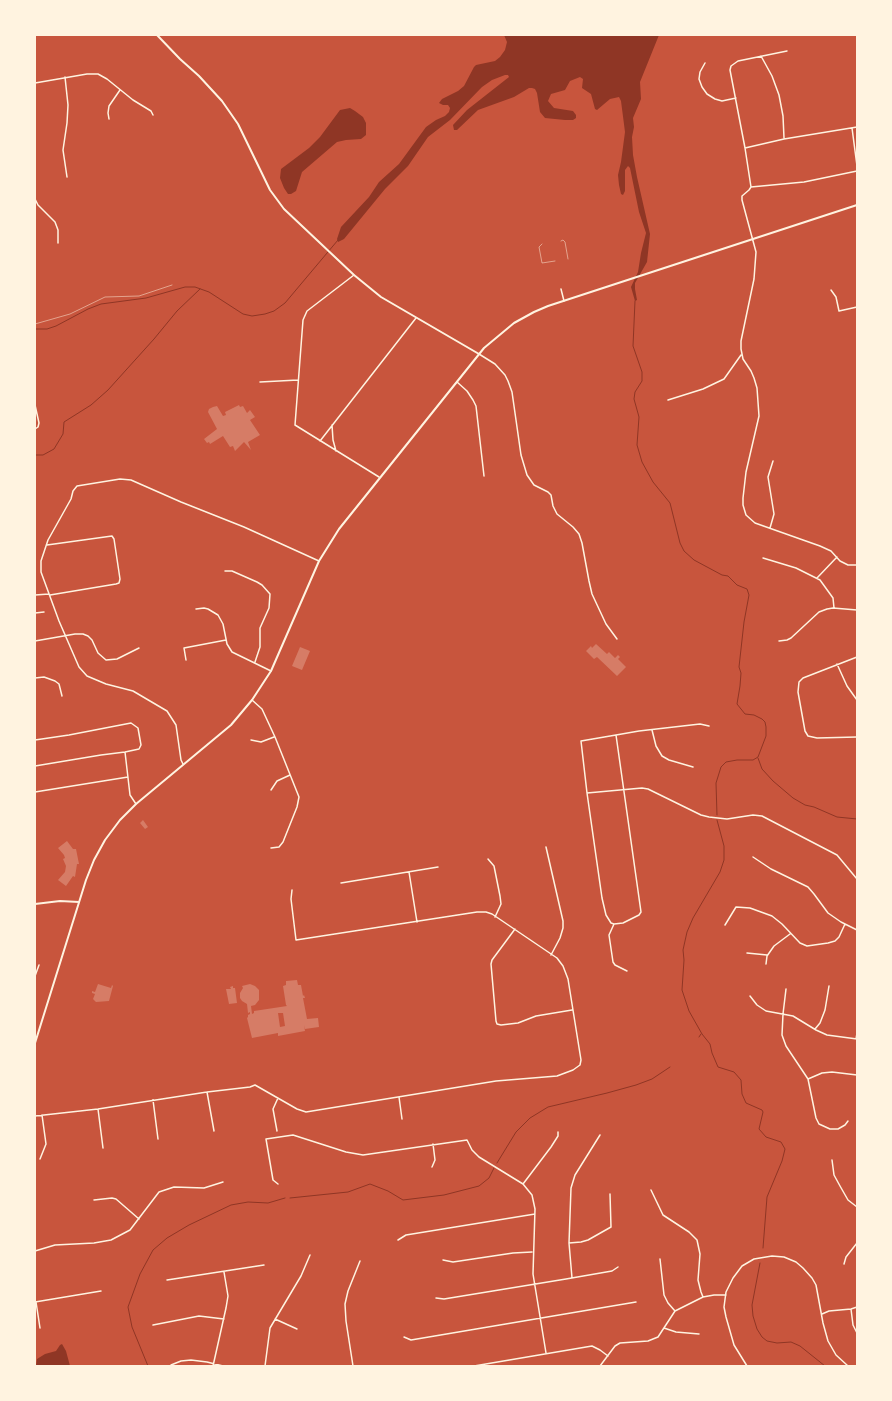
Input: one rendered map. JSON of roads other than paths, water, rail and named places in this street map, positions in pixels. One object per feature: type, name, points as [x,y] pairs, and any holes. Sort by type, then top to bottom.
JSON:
[{"type":"main road","points":[[157,35],[222,101],[238,124],[264,180],[284,209],[341,263],[381,297],[479,354]]},
{"type":"main road","points":[[35,1042],[79,902],[98,852],[115,827],[136,804],[231,725],[252,700],[271,671],[319,561],[339,528],[479,354],[493,339],[520,319],[534,312],[857,205]]},
{"type":"main road","points":[[35,904],[55,901],[79,902]]},
{"type":"street","points":[[751,187],[730,70],[731,66],[738,61],[787,51]]},
{"type":"street","points":[[761,56],[772,76],[779,95],[783,116],[784,139]]},
{"type":"street","points":[[705,63],[700,72],[699,79],[707,94],[715,99],[722,100],[736,98]]},
{"type":"street","points":[[35,83],[65,77],[98,74],[151,111],[153,115]]},
{"type":"street","points":[[65,77],[68,105],[63,150],[67,178]]},
{"type":"street","points":[[109,119],[109,106],[120,90]]},
{"type":"street","points":[[745,148],[784,139],[857,127]]},
{"type":"street","points":[[852,128],[857,166]]},
{"type":"street","points":[[857,171],[804,182],[751,187],[743,195],[743,208],[753,239],[756,252],[756,262],[754,279],[741,341],[742,355],[754,378],[759,410],[743,492],[743,505],[746,515],[755,523],[831,551],[840,561],[848,565],[857,565]]},
{"type":"street","points":[[35,199],[38,205],[56,222],[58,230],[58,243]]},
{"type":"street","points":[[354,274],[307,311],[303,320],[295,425],[379,477]]},
{"type":"street","points":[[561,289],[564,301]]},
{"type":"street","points":[[831,290],[836,297],[839,311],[857,307]]},
{"type":"street","points":[[320,441],[417,317]]},
{"type":"street","points":[[479,354],[495,364],[506,376],[512,392],[521,455],[527,475],[534,485],[551,495],[555,512],[579,534],[592,594],[606,624],[617,639]]},
{"type":"street","points":[[668,400],[691,393],[724,379],[742,355]]},
{"type":"street","points":[[260,382],[298,380]]},
{"type":"street","points":[[457,382],[467,391],[476,406],[484,476]]},
{"type":"street","points":[[35,405],[39,422],[38,427],[35,429]]},
{"type":"street","points":[[332,425],[333,440],[336,450]]},
{"type":"street","points":[[770,528],[774,514],[768,477],[774,461]]},
{"type":"street","points":[[183,764],[181,760],[176,724],[167,711],[133,691],[106,684],[87,676],[80,667],[65,636],[41,572],[41,561],[48,540],[71,499],[73,491],[77,486],[120,480],[131,480],[244,527],[319,561]]},
{"type":"street","points":[[35,595],[119,583],[120,578],[114,539],[112,536],[47,545]]},
{"type":"street","points":[[817,578],[837,557]]},
{"type":"street","points":[[763,558],[796,568],[820,580],[833,598],[834,608]]},
{"type":"street","points":[[225,572],[232,571],[257,582],[270,594],[269,608],[260,628],[260,647],[255,662]]},
{"type":"street","points":[[779,641],[791,638],[819,612],[834,608],[857,610]]},
{"type":"street","points":[[196,609],[208,609],[218,615],[223,624],[228,646],[234,654],[255,662],[271,671]]},
{"type":"street","points":[[35,613],[44,612]]},
{"type":"street","points":[[35,641],[75,634],[88,636],[92,640],[98,653],[106,660],[117,659],[139,648]]},
{"type":"street","points":[[186,660],[184,648],[226,640]]},
{"type":"street","points":[[857,657],[803,678],[799,682],[798,692],[805,731],[808,736],[813,738],[857,737]]},
{"type":"street","points":[[837,664],[847,686],[857,700]]},
{"type":"street","points":[[35,678],[44,677],[55,681],[59,684],[62,696]]},
{"type":"street","points":[[252,700],[262,709],[298,794],[298,803],[283,842],[279,847],[271,848]]},
{"type":"street","points":[[35,740],[131,723],[139,730],[141,746],[136,750],[35,766]]},
{"type":"street","points":[[616,735],[641,912],[639,915],[623,923],[614,924],[611,923],[607,917],[604,909],[581,741],[616,735],[700,724],[709,726]]},
{"type":"street","points":[[652,730],[656,746],[662,756],[669,760],[693,767]]},
{"type":"street","points":[[251,740],[261,742],[275,737]]},
{"type":"street","points":[[124,752],[130,795],[136,804]]},
{"type":"street","points":[[271,790],[277,781],[290,774]]},
{"type":"street","points":[[35,792],[128,776]]},
{"type":"street","points":[[587,793],[642,788],[648,789],[709,817],[727,819],[754,815],[770,819],[837,855],[857,879]]},
{"type":"street","points":[[546,847],[563,928],[560,938],[551,954]]},
{"type":"street","points":[[753,857],[771,869],[808,887],[828,913],[857,930]]},
{"type":"street","points":[[488,859],[494,866],[500,896],[501,904],[496,917]]},
{"type":"street","points":[[341,883],[438,867]]},
{"type":"street","points":[[409,872],[416,922]]},
{"type":"street","points":[[35,1116],[98,1109],[250,1087],[254,1085],[297,1109],[306,1112],[496,1081],[557,1076],[573,1070],[580,1065],[581,1060],[568,979],[563,966],[557,958],[496,917],[486,912],[477,912],[296,940],[291,899],[292,890]]},
{"type":"street","points":[[725,925],[736,907],[750,908],[772,916],[800,943],[807,946],[834,941],[839,937],[845,924]]},
{"type":"street","points":[[614,924],[609,935],[613,962],[614,965],[627,971]]},
{"type":"street","points":[[514,929],[492,960],[491,964],[497,1024],[518,1023],[536,1016],[573,1010]]},
{"type":"street","points":[[766,964],[767,956],[774,946],[790,934]]},
{"type":"street","points":[[747,953],[767,956]]},
{"type":"street","points":[[35,976],[38,965]]},
{"type":"street","points":[[815,1029],[825,1010],[829,986]]},
{"type":"street","points":[[786,989],[781,1029],[786,1046],[808,1079],[816,1118],[819,1124],[825,1128],[838,1129],[846,1125],[848,1121]]},
{"type":"street","points":[[750,996],[757,1005],[766,1011],[793,1016],[827,1035],[857,1039],[857,1033]]},
{"type":"street","points":[[808,1079],[822,1073],[832,1072],[857,1075]]},
{"type":"street","points":[[208,1092],[214,1131]]},
{"type":"street","points":[[399,1097],[402,1119]]},
{"type":"street","points":[[277,1131],[273,1109],[278,1098]]},
{"type":"street","points":[[153,1100],[158,1139]]},
{"type":"street","points":[[98,1109],[103,1148]]},
{"type":"street","points":[[40,1159],[46,1144],[42,1115]]},
{"type":"street","points":[[523,1184],[551,1147],[558,1136],[558,1132]]},
{"type":"street","points":[[572,1278],[569,1243],[573,1182],[600,1135]]},
{"type":"street","points":[[278,1184],[273,1180],[266,1139],[297,1136],[346,1152],[363,1155],[465,1139],[469,1141],[472,1150],[479,1157],[523,1184],[532,1196],[535,1204],[533,1274],[546,1353]]},
{"type":"street","points":[[432,1168],[435,1160],[433,1144]]},
{"type":"street","points":[[832,1160],[834,1175],[848,1200],[857,1207]]},
{"type":"street","points":[[35,1251],[55,1245],[94,1243],[111,1240],[130,1230],[159,1192],[174,1187],[204,1188],[223,1182]]},
{"type":"street","points":[[651,1190],[663,1215],[689,1232],[697,1240],[700,1254],[698,1280],[704,1297]]},
{"type":"street","points":[[569,1243],[588,1240],[611,1227],[610,1194]]},
{"type":"street","points":[[94,1200],[116,1199],[139,1219]]},
{"type":"street","points":[[398,1240],[406,1235],[535,1214]]},
{"type":"street","points":[[844,1264],[846,1257],[857,1243]]},
{"type":"street","points":[[443,1260],[453,1262],[513,1252],[533,1252]]},
{"type":"street","points":[[265,1366],[270,1328],[301,1276],[310,1255]]},
{"type":"street","points":[[747,1366],[734,1345],[724,1307],[728,1287],[737,1271],[748,1262],[764,1256],[779,1256],[796,1262],[812,1278],[816,1285],[824,1328],[831,1347],[841,1361],[848,1366]]},
{"type":"street","points":[[660,1259],[664,1295],[668,1303],[675,1311]]},
{"type":"street","points":[[353,1366],[345,1304],[348,1291],[360,1261]]},
{"type":"street","points":[[167,1280],[264,1265]]},
{"type":"street","points":[[436,1298],[444,1299],[572,1278],[612,1271],[618,1267]]},
{"type":"street","points":[[213,1365],[228,1296],[224,1272]]},
{"type":"street","points":[[40,1328],[35,1302],[101,1292]]},
{"type":"street","points":[[600,1366],[615,1346],[620,1342],[648,1341],[658,1337],[675,1311],[704,1297],[726,1295]]},
{"type":"street","points":[[404,1337],[411,1340],[636,1302]]},
{"type":"street","points":[[822,1314],[829,1311],[857,1307]]},
{"type":"street","points":[[851,1309],[853,1325],[857,1334]]},
{"type":"street","points":[[153,1325],[199,1316],[224,1319]]},
{"type":"street","points":[[275,1318],[297,1329]]},
{"type":"street","points":[[664,1328],[676,1332],[699,1334]]},
{"type":"street","points":[[474,1366],[490,1365],[546,1353],[592,1346],[608,1356]]},
{"type":"street","points":[[171,1364],[191,1360],[223,1366]]},
{"type":"lane","points":[[561,240],[565,242],[568,259]]},
{"type":"lane","points":[[542,244],[539,247],[542,263],[555,261]]},
{"type":"waterway","points":[[35,329],[47,329],[56,326],[88,309],[101,304],[146,298],[185,287],[195,287],[209,292],[243,314],[252,316],[265,314],[274,311],[285,303],[338,240]]},
{"type":"waterway","points":[[35,455],[43,455],[54,449],[63,434],[64,422],[91,405],[108,390],[177,311],[200,289]]},
{"type":"waterway","points":[[635,301],[633,346],[642,372],[642,381],[635,392],[634,399],[639,417],[637,445],[642,462],[653,482],[670,503],[680,543],[684,551],[694,560],[722,575],[728,576],[737,585],[747,589],[749,595],[744,622],[739,667],[741,673],[737,704],[745,714],[754,715],[765,722],[766,736],[758,757],[753,760],[726,762],[721,767],[716,783],[717,815]]},
{"type":"waterway","points":[[758,758],[762,769],[773,781],[793,798],[805,805],[814,807],[837,817],[857,819]]},
{"type":"waterway","points":[[717,820],[724,846],[724,860],[720,872],[693,918],[687,932],[683,950],[684,960],[682,990],[689,1011],[702,1034],[710,1044],[718,1067],[734,1072],[741,1080],[742,1094],[746,1103],[762,1110],[763,1112],[759,1129],[766,1137],[781,1142],[785,1149],[782,1161],[767,1197],[763,1248]]},
{"type":"waterway","points":[[497,1163],[516,1132],[530,1118],[548,1107],[636,1085],[652,1079],[670,1067]]},
{"type":"waterway","points":[[290,1198],[348,1192],[370,1184],[388,1191],[403,1200],[444,1195],[479,1186],[489,1178],[494,1168]]},
{"type":"waterway","points":[[148,1366],[132,1327],[128,1307],[140,1274],[153,1250],[167,1238],[189,1225],[231,1205],[248,1202],[268,1203],[285,1198]]},
{"type":"waterway","points":[[760,1263],[752,1305],[753,1316],[757,1329],[762,1337],[767,1341],[777,1343],[791,1342],[800,1346],[825,1366]]}]
